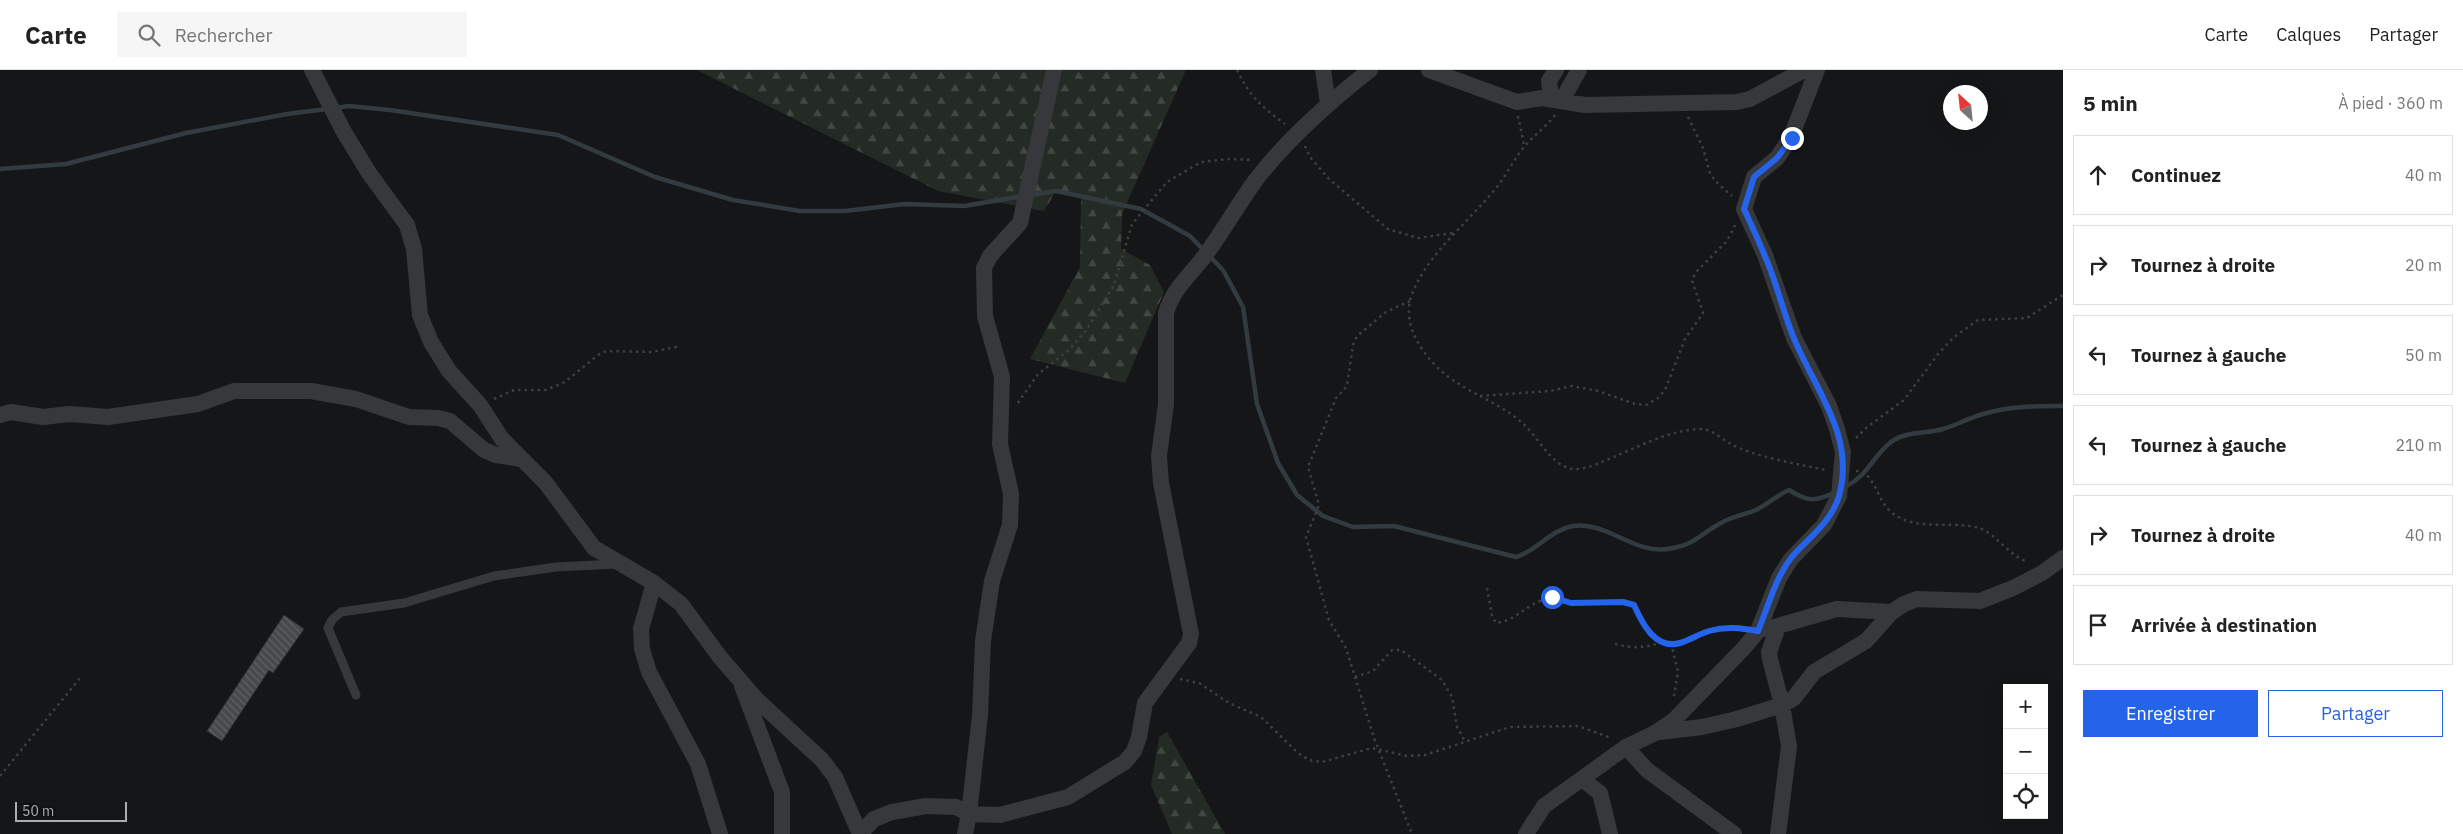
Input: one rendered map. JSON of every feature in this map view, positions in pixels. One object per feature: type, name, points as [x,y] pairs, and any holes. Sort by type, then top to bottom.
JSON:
[{"type":"street","points":[[312,70],[349,140],[369,173],[407,225],[414,249],[420,315],[431,342],[449,371],[480,405],[502,439],[544,482],[594,548],[654,583],[681,604],[719,656],[757,700],[822,760],[835,776],[860,834],[874,819],[892,812],[926,806],[956,806],[969,814],[1000,815],[1068,797],[1125,762],[1134,751],[1140,737],[1146,703],[1189,643],[1191,634],[1161,483],[1160,456],[1166,404],[1166,313],[1174,291],[1204,257],[1272,160],[1328,103],[1370,70]]},
{"type":"street","points":[[965,834],[980,715],[983,641],[992,581],[1010,525],[1011,494],[1000,444],[1002,377],[985,316],[982,283],[984,268],[990,256],[1020,223],[1054,70]]},
{"type":"street","points":[[1323,70],[1328,103]]},
{"type":"street","points":[[1429,70],[1510,102],[1557,99],[1585,105],[1678,104],[1750,99],[1804,70]]},
{"type":"street","points":[[1556,70],[1549,80],[1557,99]]},
{"type":"street","points":[[1557,99],[1579,70]]},
{"type":"street","points":[[1526,834],[1544,806],[1626,747],[1655,733],[1674,720],[1758,631],[1779,578],[1791,559],[1824,525],[1833,511],[1839,496],[1843,452],[1829,406],[1794,338],[1765,255],[1744,209],[1754,177],[1777,158],[1792,138],[1817,70]]},
{"type":"street","points":[[0,415],[11,412],[43,417],[69,414],[108,417],[198,404],[234,390],[311,391],[356,399],[409,417],[438,418],[450,421],[484,450],[496,456],[521,458]]},
{"type":"street","points":[[1655,733],[1702,727],[1737,719],[1782,705],[1794,698],[1818,669],[1866,641],[1892,612],[1911,600],[1973,602],[1988,599],[2042,573],[2063,558]]},
{"type":"street","points":[[654,583],[641,629],[642,649],[649,672],[698,764],[720,834]]},
{"type":"street","points":[[1758,631],[1778,627],[1837,609],[1892,612]]},
{"type":"street","points":[[1778,627],[1769,652],[1782,705],[1789,746],[1778,834]]},
{"type":"street","points":[[741,681],[751,714],[782,792],[782,834]]},
{"type":"street","points":[[1626,747],[1647,770],[1734,834]]},
{"type":"street","points":[[1582,779],[1600,793],[1610,834]]},
{"type":"lane","points":[[356,695],[328,628],[332,620],[341,612],[404,603],[494,576],[556,567],[622,564]]},
{"type":"path","points":[[1237,70],[1245,86],[1257,102],[1299,134],[1310,157],[1329,179],[1388,229],[1418,238],[1454,233]]},
{"type":"path","points":[[1557,99],[1549,123],[1524,146],[1493,193],[1454,233],[1426,268],[1410,301],[1408,311],[1412,330],[1419,345],[1454,381],[1511,413],[1523,423],[1557,461],[1571,469],[1596,464],[1656,439],[1699,429],[1708,430],[1733,446],[1804,466],[1842,473],[1862,470],[1872,478],[1890,511],[1904,519],[1923,524],[1981,528],[2020,560],[2029,563],[2034,562]]},
{"type":"path","points":[[1510,102],[1518,115],[1524,146]]},
{"type":"path","points":[[1478,396],[1550,391],[1572,386],[1634,404],[1646,405],[1658,398],[1665,390],[1684,339],[1703,313],[1692,280],[1696,272],[1726,241],[1744,209],[1715,181],[1687,115],[1678,104]]},
{"type":"path","points":[[1015,407],[1038,374],[1069,350],[1087,329],[1114,285],[1132,224],[1167,182],[1200,162],[1229,159],[1272,160]]},
{"type":"path","points":[[1843,452],[1866,428],[1904,400],[1938,354],[1954,337],[1978,320],[2027,318],[2063,295]]},
{"type":"path","points":[[1410,301],[1386,312],[1357,336],[1353,345],[1347,386],[1336,398],[1308,467],[1318,505],[1306,537],[1329,620],[1346,648],[1379,750],[1412,834]]},
{"type":"path","points":[[480,405],[514,390],[546,390],[565,382],[598,355],[606,351],[629,353],[681,346]]},
{"type":"path","points":[[1487,588],[1492,616],[1496,623],[1507,622],[1538,602],[1552,597],[1571,603],[1623,602],[1634,605],[1651,635],[1661,642],[1678,644],[1708,631],[1730,627],[1758,631]]},
{"type":"path","points":[[1615,644],[1626,647],[1650,647],[1661,642]]},
{"type":"path","points":[[1671,643],[1678,672],[1674,720]]},
{"type":"path","points":[[1355,677],[1373,671],[1392,650],[1401,650],[1442,680],[1452,697],[1457,726],[1466,743]]},
{"type":"path","points":[[1164,677],[1199,684],[1229,703],[1261,717],[1298,753],[1309,760],[1322,762],[1367,749],[1417,756],[1466,743],[1510,727],[1568,726],[1585,728],[1616,740],[1626,747]]},
{"type":"path","points":[[0,776],[80,678]]},
{"type":"green space","points":[[697,70],[1186,70],[1122,214],[1121,249],[1150,265],[1164,292],[1125,383],[1030,359],[1080,267],[1081,197],[1056,191],[1044,211],[938,191]]},
{"type":"green space","points":[[1167,732],[1225,834],[1172,834],[1151,785],[1159,737]]},
{"type":"building","points":[[284,615],[304,629],[273,673],[269,670],[222,741],[207,731]]},
{"type":"waterway","points":[[335,108],[349,106],[390,110],[558,135],[655,177],[733,200],[800,211],[845,211],[905,204],[964,206],[1023,196]]},
{"type":"waterway","points":[[0,169],[66,164],[186,133],[287,114],[327,109]]},
{"type":"waterway","points":[[1031,195],[1056,191],[1141,209],[1190,236],[1223,270],[1243,307],[1257,404],[1278,463],[1297,495],[1323,516],[1353,527],[1394,526],[1516,557],[1531,550],[1557,532],[1573,526],[1597,528],[1643,547],[1655,549],[1677,547],[1691,542],[1725,521],[1756,510],[1789,490],[1807,499],[1822,498],[1836,492]]},
{"type":"waterway","points":[[1845,487],[1860,477],[1884,448],[1897,438],[1910,434],[1937,431],[2003,409],[2032,406],[2063,406]]},
{"type":"route","points":[[1552,597],[1581,604],[1623,602],[1634,605],[1651,635],[1661,642],[1678,644],[1708,631],[1730,627],[1758,631],[1779,578],[1791,559],[1824,525],[1833,511],[1839,496],[1843,465],[1843,452],[1838,430],[1829,406],[1794,338],[1765,255],[1744,209],[1754,177],[1777,158],[1792,138]]}]
